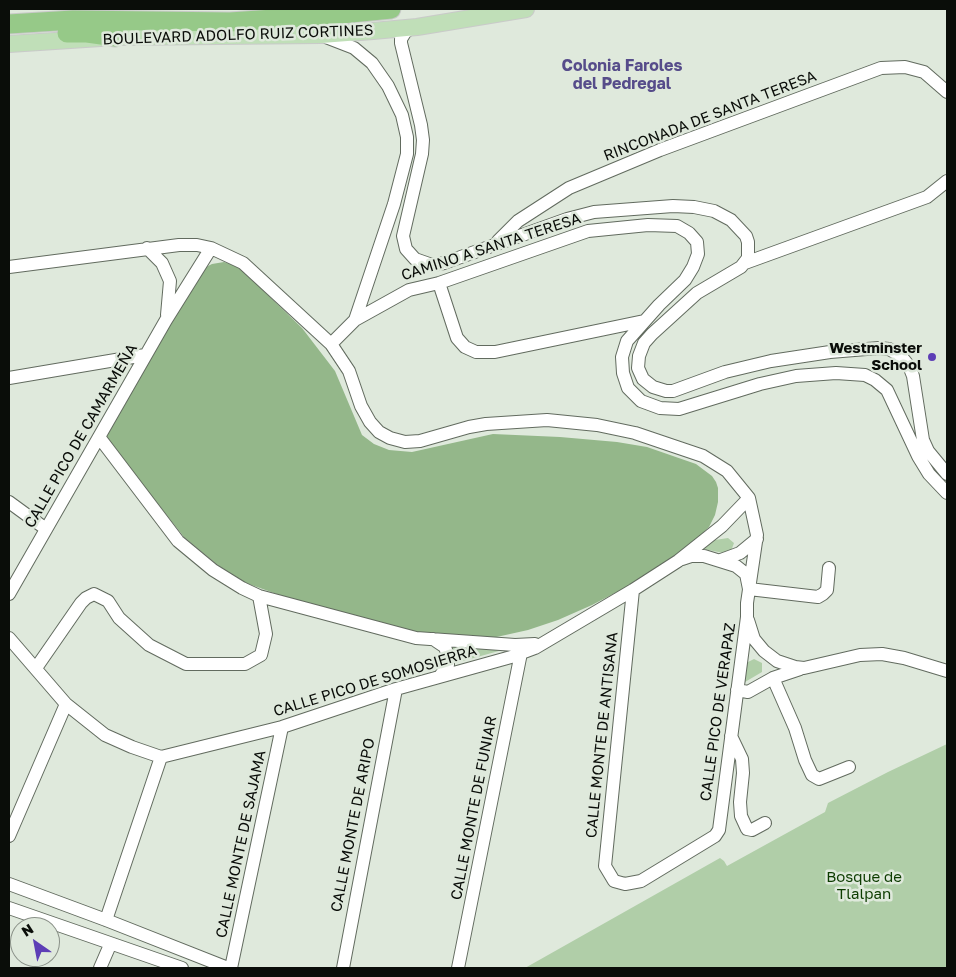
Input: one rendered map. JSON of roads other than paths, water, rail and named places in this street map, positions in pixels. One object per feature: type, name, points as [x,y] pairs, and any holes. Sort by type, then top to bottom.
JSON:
[{"type":"highway","points":[[12,24],[84,9]]},
{"type":"highway","points":[[12,24],[73,20],[230,22],[331,16],[391,9]]},
{"type":"highway","points":[[12,24],[63,33],[87,33],[116,37]]},
{"type":"main road","name":"BOULEVARD ADOLFO RUIZ CORTINES","points":[[9,44],[116,37],[321,35],[417,26],[526,9]]},
{"type":"street","name":"CAMINO A SANTA TERESA","points":[[417,26],[406,31],[401,39],[423,140],[422,154],[403,236],[404,243],[410,254],[420,262],[438,265],[567,219],[594,212],[673,206],[694,207],[714,211],[731,220],[739,227],[748,242],[749,252],[745,263]]},
{"type":"street","name":"CAMINO A SANTA TERESA","points":[[321,35],[354,48],[372,63],[388,86],[402,115],[406,137],[407,154],[394,204],[355,320]]},
{"type":"street","name":"RINCONADA DE SANTA TERESA","points":[[494,244],[518,221],[569,188],[660,150],[881,68],[905,67],[924,72],[947,92]]},
{"type":"street","points":[[947,181],[927,197],[745,263],[697,293],[652,334],[641,350],[638,362],[640,374],[648,384],[659,389],[673,391],[725,372],[771,361],[830,352],[879,348],[889,349],[902,356],[909,366],[913,376],[922,440],[928,451],[947,474]]},
{"type":"street","points":[[394,204],[410,211]]},
{"type":"street","name":"CAMINO A SANTA TERESA","points":[[331,344],[355,320],[409,290],[439,283],[588,231],[648,225],[676,226],[689,233],[697,242],[698,254],[693,267],[685,280],[644,321],[627,342],[622,357],[623,373],[628,388],[641,402],[660,408],[679,408],[786,378],[836,373],[866,375],[887,390],[918,456],[929,474],[947,493]]},
{"type":"street","points":[[9,267],[147,248],[179,245],[197,245],[211,248],[243,263],[331,344],[349,371],[361,406],[370,422],[379,432],[390,438],[405,442],[420,441],[469,427],[538,420],[597,425],[644,436],[712,460],[732,476],[749,498],[757,539],[747,603],[747,617]]},
{"type":"street","name":"CALLE PICO DE CAMARMEÑA","points":[[147,248],[162,264],[170,281],[166,320]]},
{"type":"street","name":"CALLE PICO DE CAMARMEÑA","points":[[9,594],[145,355],[211,248]]},
{"type":"street","points":[[439,283],[457,338],[465,347],[476,352],[495,352],[644,321]]},
{"type":"street","points":[[9,378],[145,355]]},
{"type":"street","points":[[99,438],[178,541],[226,579],[259,596],[416,638],[515,645],[547,640]]},
{"type":"street","name":"CALLE PICO DE SOMOSIERRA","points":[[161,757],[282,728],[396,689],[521,653],[633,590],[678,561],[722,526],[749,498]]},
{"type":"street","points":[[9,502],[46,529]]},
{"type":"street","points":[[721,560],[740,553],[757,539]]},
{"type":"street","points":[[678,561],[698,556],[721,560],[743,570],[748,579],[749,589]]},
{"type":"street","points":[[749,589],[818,597],[827,590],[829,568]]},
{"type":"street","name":"CALLE MONTE DE ANTISANA","points":[[614,881],[605,866],[633,590]]},
{"type":"street","points":[[36,668],[81,603],[94,594],[108,601],[119,618],[149,644],[186,664],[244,664],[261,655],[266,634],[259,596]]},
{"type":"street","name":"CALLE PICO DE VERAPAZ","points":[[747,617],[754,639],[764,651],[785,665],[804,668],[849,657],[876,654],[904,658],[947,670]]},
{"type":"street","name":"CALLE PICO DE VERAPAZ","points":[[614,881],[625,884],[641,881],[715,836],[719,830],[747,617]]},
{"type":"street","points":[[9,638],[66,704],[105,735],[161,757],[106,920]]},
{"type":"street","points":[[433,638],[445,647],[448,656],[448,665],[440,676]]},
{"type":"street","name":"CALLE MONTE DE FUNIAR","points":[[458,968],[521,653]]},
{"type":"street","points":[[737,690],[748,692],[773,678],[804,668]]},
{"type":"street","points":[[773,678],[795,728],[812,775],[819,779],[849,767]]},
{"type":"street","name":"CALLE MONTE DE ARIPO","points":[[343,968],[396,689]]},
{"type":"street","points":[[9,836],[66,704]]},
{"type":"street","name":"CALLE MONTE DE SAJAMA","points":[[229,968],[282,728]]},
{"type":"street","points":[[731,736],[742,759],[741,816],[747,829],[752,830],[765,823]]},
{"type":"street","points":[[12,885],[229,968]]},
{"type":"street","points":[[12,885],[17,893],[16,898],[9,907],[30,916],[182,968]]},
{"type":"street","points":[[30,916],[25,905],[27,900],[38,895]]},
{"type":"street","points":[[100,968],[110,944]]},
{"type":"street","points":[[157,960],[164,958],[168,953],[167,944]]},
{"type":"place","name":"Westminster School","points":[[932,357]]},
{"type":"district","name":"Colonia Faroles del Pedregal","points":[[622,75]]},
{"type":"park label","name":"Bosque de Tlalpan","points":[[864,886]]}]
